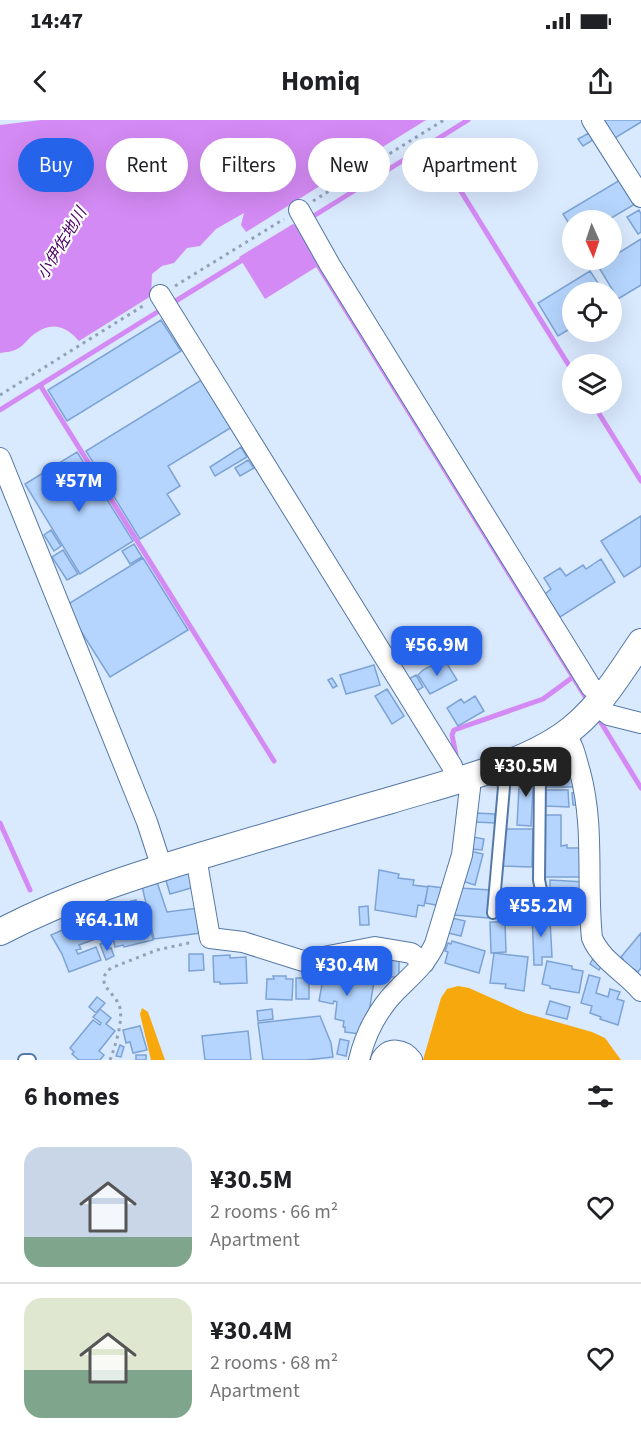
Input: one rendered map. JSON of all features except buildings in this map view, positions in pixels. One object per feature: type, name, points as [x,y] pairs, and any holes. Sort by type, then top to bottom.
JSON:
[{"type":"street","points":[[592,120],[641,197]]},
{"type":"street","points":[[299,210],[336,275],[609,715],[641,723]]},
{"type":"street","points":[[160,296],[452,766],[470,788],[462,855],[435,944],[424,963],[383,1006],[366,1039],[359,1060]]},
{"type":"street","points":[[0,458],[147,822],[162,868]]},
{"type":"street","points":[[0,932],[55,906],[162,868],[461,778],[532,752],[565,734],[600,700],[641,643]]},
{"type":"street","points":[[565,734],[576,758],[589,819],[592,938],[595,947],[641,991]]},
{"type":"street","points":[[196,857],[210,938],[243,942],[303,961],[375,947],[411,953],[424,963]]},
{"type":"street","points":[[381,1060],[391,1051],[399,1050],[406,1053],[412,1060]]},
{"type":"lane","points":[[532,752],[540,777],[540,892],[551,915]]},
{"type":"lane","points":[[493,913],[504,787],[499,766]]},
{"type":"lane","points":[[24,1060],[30,1060]]},
{"type":"path","points":[[0,395],[444,120]]},
{"type":"path","points":[[110,1060],[116,1046],[120,1014],[117,1003],[105,987],[103,980],[105,973],[111,968],[157,950],[210,938]]},
{"type":"shaded area","points":[[458,986],[469,988],[525,1013],[592,1032],[605,1038],[621,1060],[423,1060],[441,998],[447,989]]},
{"type":"shaded area","points":[[142,1008],[148,1012],[165,1060],[151,1060],[140,1014]]},
{"type":"water","name":"小伊佐地川","points":[[41,120],[426,120],[390,142],[390,138],[308,138],[308,192],[310,192],[246,232],[241,225],[244,213],[216,229],[200,246],[187,248],[174,263],[162,266],[152,274],[151,296],[79,341],[63,328],[52,327],[33,335],[17,349],[0,353],[0,125]]},
{"type":"water","points":[[293,224],[297,226],[321,264],[265,299],[239,257]]},
{"type":"waterway","points":[[312,217],[468,120]]},
{"type":"waterway","points":[[461,192],[562,354]]},
{"type":"waterway","points":[[174,302],[247,257]]},
{"type":"waterway","points":[[316,262],[586,698]]},
{"type":"waterway","points":[[0,410],[159,311]]},
{"type":"waterway","points":[[40,385],[274,761]]},
{"type":"waterway","points":[[599,414],[641,481]]},
{"type":"waterway","points":[[456,755],[452,735],[454,730],[543,699],[573,677]]},
{"type":"waterway","points":[[600,721],[641,788]]},
{"type":"waterway","points":[[0,823],[30,890]]}]
